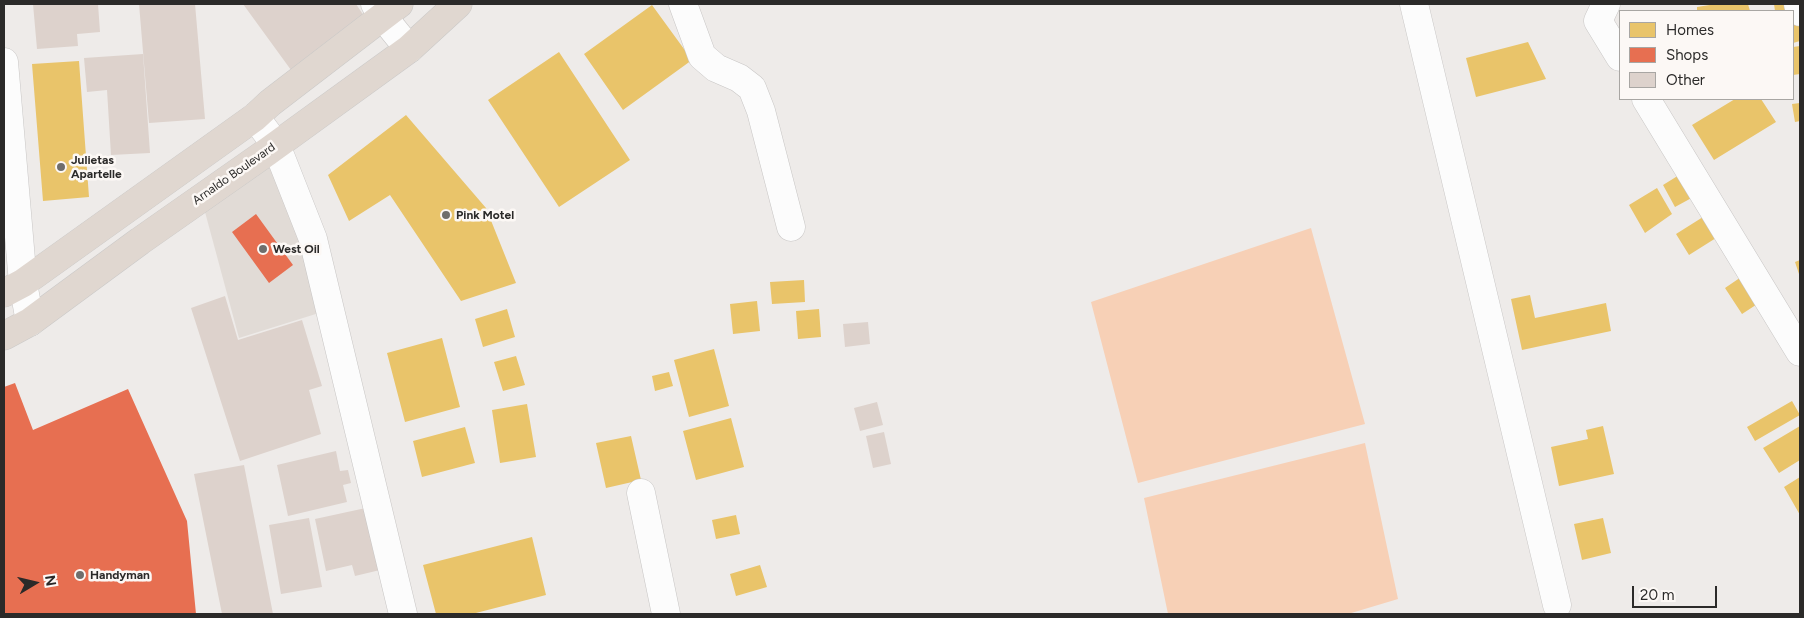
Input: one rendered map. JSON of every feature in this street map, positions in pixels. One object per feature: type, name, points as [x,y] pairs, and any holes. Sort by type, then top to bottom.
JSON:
[{"type":"highway","name":"Arnaldo Boulevard","points":[[4,336],[30,322],[409,49],[458,4]]},
{"type":"highway","points":[[13,288],[255,117],[386,8]]},
{"type":"street","points":[[683,4],[702,56],[716,68],[739,78],[752,88],[761,110],[791,227]]},
{"type":"street","points":[[1414,4],[1557,605]]},
{"type":"street","points":[[1606,4],[1598,21],[1619,55]]},
{"type":"street","points":[[1798,4],[1800,12]]},
{"type":"street","points":[[386,8],[409,49]]},
{"type":"street","points":[[4,62],[13,288],[30,322]]},
{"type":"street","points":[[1647,100],[1800,352]]},
{"type":"street","points":[[255,117],[276,145],[313,239],[403,614]]},
{"type":"street","points":[[641,494],[666,614]]},
{"type":"shaded area","points":[[270,164],[287,188],[319,313],[239,338],[205,212]]},
{"type":"shaded area","points":[[1311,228],[1365,424],[1138,483],[1091,302]]},
{"type":"shaded area","points":[[1365,443],[1398,599],[1348,614],[1168,614],[1144,498]]},
{"type":"building: Homes","points":[[1716,4],[1748,4],[1750,10],[1697,10],[1697,7]]},
{"type":"building: Homes","points":[[1774,4],[1794,4],[1795,9],[1785,10],[1775,10]]},
{"type":"building: Homes","points":[[652,5],[692,60],[623,110],[584,54]]},
{"type":"building: Homes","points":[[1800,19],[1800,41],[1794,43],[1794,21]]},
{"type":"building: Homes","points":[[1528,42],[1546,79],[1476,97],[1466,58]]},
{"type":"building: Homes","points":[[1800,46],[1800,74],[1794,75],[1794,47]]},
{"type":"building: Homes","points":[[559,52],[630,160],[559,207],[488,100]]},
{"type":"building: Homes","points":[[79,61],[89,197],[43,201],[32,64]]},
{"type":"building: Homes","points":[[1733,100],[1762,100],[1776,122],[1714,160],[1692,125]]},
{"type":"building: Homes","points":[[1800,103],[1800,121],[1795,122],[1792,104]]},
{"type":"building: Homes","name":"Pink Motel","points":[[406,115],[486,208],[516,283],[461,301],[390,195],[349,221],[328,175]]},
{"type":"building: Homes","points":[[1684,172],[1697,195],[1675,207],[1663,185]]},
{"type":"building: Homes","points":[[1657,188],[1672,214],[1645,233],[1629,205]]},
{"type":"building: Homes","points":[[1703,217],[1716,238],[1689,255],[1676,234]]},
{"type":"building: Homes","points":[[1800,260],[1800,277],[1795,262]]},
{"type":"building: Homes","points":[[1747,273],[1765,299],[1742,314],[1725,288]]},
{"type":"building: Homes","points":[[804,280],[805,302],[772,304],[770,282]]},
{"type":"building: Homes","points":[[1530,295],[1535,318],[1606,303],[1611,331],[1522,350],[1511,299]]},
{"type":"building: Homes","points":[[757,301],[760,331],[733,334],[730,304]]},
{"type":"building: Homes","points":[[507,309],[515,337],[483,347],[475,319]]},
{"type":"building: Homes","points":[[819,309],[821,337],[798,339],[796,311]]},
{"type":"building: Homes","points":[[442,338],[460,407],[405,422],[387,353]]},
{"type":"building: Homes","points":[[714,349],[729,406],[689,417],[674,360]]},
{"type":"building: Homes","points":[[516,356],[525,385],[503,391],[494,362]]},
{"type":"building: Homes","points":[[669,372],[673,386],[655,391],[652,376]]},
{"type":"building: Homes","points":[[1792,401],[1800,415],[1755,441],[1747,427]]},
{"type":"building: Homes","points":[[527,404],[536,457],[500,463],[492,410]]},
{"type":"building: Homes","points":[[731,418],[744,467],[696,480],[683,431]]},
{"type":"building: Homes","points":[[1603,426],[1614,474],[1559,486],[1551,447],[1588,439],[1586,430]]},
{"type":"building: Homes","points":[[1800,426],[1800,460],[1779,473],[1763,448]]},
{"type":"building: Homes","points":[[465,427],[475,463],[422,477],[413,441]]},
{"type":"building: Homes","points":[[631,436],[641,480],[606,488],[596,443]]},
{"type":"building: Homes","points":[[1800,477],[1800,515],[1784,487]]},
{"type":"building: Homes","points":[[736,515],[740,534],[716,539],[712,520]]},
{"type":"building: Homes","points":[[1603,518],[1611,553],[1582,560],[1574,524]]},
{"type":"building: Homes","points":[[532,537],[546,595],[472,614],[436,614],[423,565]]},
{"type":"building: Homes","points":[[760,565],[767,587],[736,596],[730,574]]},
{"type":"building: Shops","name":"West Oil","points":[[256,214],[293,265],[269,283],[232,232]]},
{"type":"building: Shops","points":[[15,383],[33,430],[128,389],[187,521],[196,614],[4,614],[4,387]]},
{"type":"building: Other","points":[[33,4],[98,4],[100,32],[77,34],[78,46],[37,49]]},
{"type":"building: Other","points":[[139,4],[195,4],[205,119],[149,123]]},
{"type":"building: Other","points":[[243,4],[356,4],[364,16],[291,70]]},
{"type":"building: Other","points":[[143,54],[150,153],[111,155],[107,90],[87,92],[84,58]]},
{"type":"building: Other","points":[[225,296],[238,340],[302,320],[322,386],[309,390],[321,434],[240,461],[191,308]]},
{"type":"building: Other","points":[[868,322],[870,344],[845,347],[843,324]]},
{"type":"building: Other","points":[[877,402],[883,425],[860,431],[854,408]]},
{"type":"building: Other","points":[[884,432],[891,464],[873,468],[866,436]]},
{"type":"building: Other","points":[[336,451],[340,471],[348,470],[351,483],[343,485],[347,502],[288,516],[277,465]]},
{"type":"building: Other","points":[[244,465],[273,614],[222,614],[194,474]]},
{"type":"building: Other","points":[[375,506],[380,570],[355,576],[352,565],[326,571],[315,519]]},
{"type":"building: Other","points":[[309,518],[322,587],[281,594],[269,525]]},
{"type":"place","name":"Julietas Apartelle","points":[[61,167]]},
{"type":"place","name":"Pink Motel","points":[[446,215]]},
{"type":"place","name":"West Oil","points":[[263,249]]},
{"type":"place","name":"Handyman","points":[[80,575]]}]
